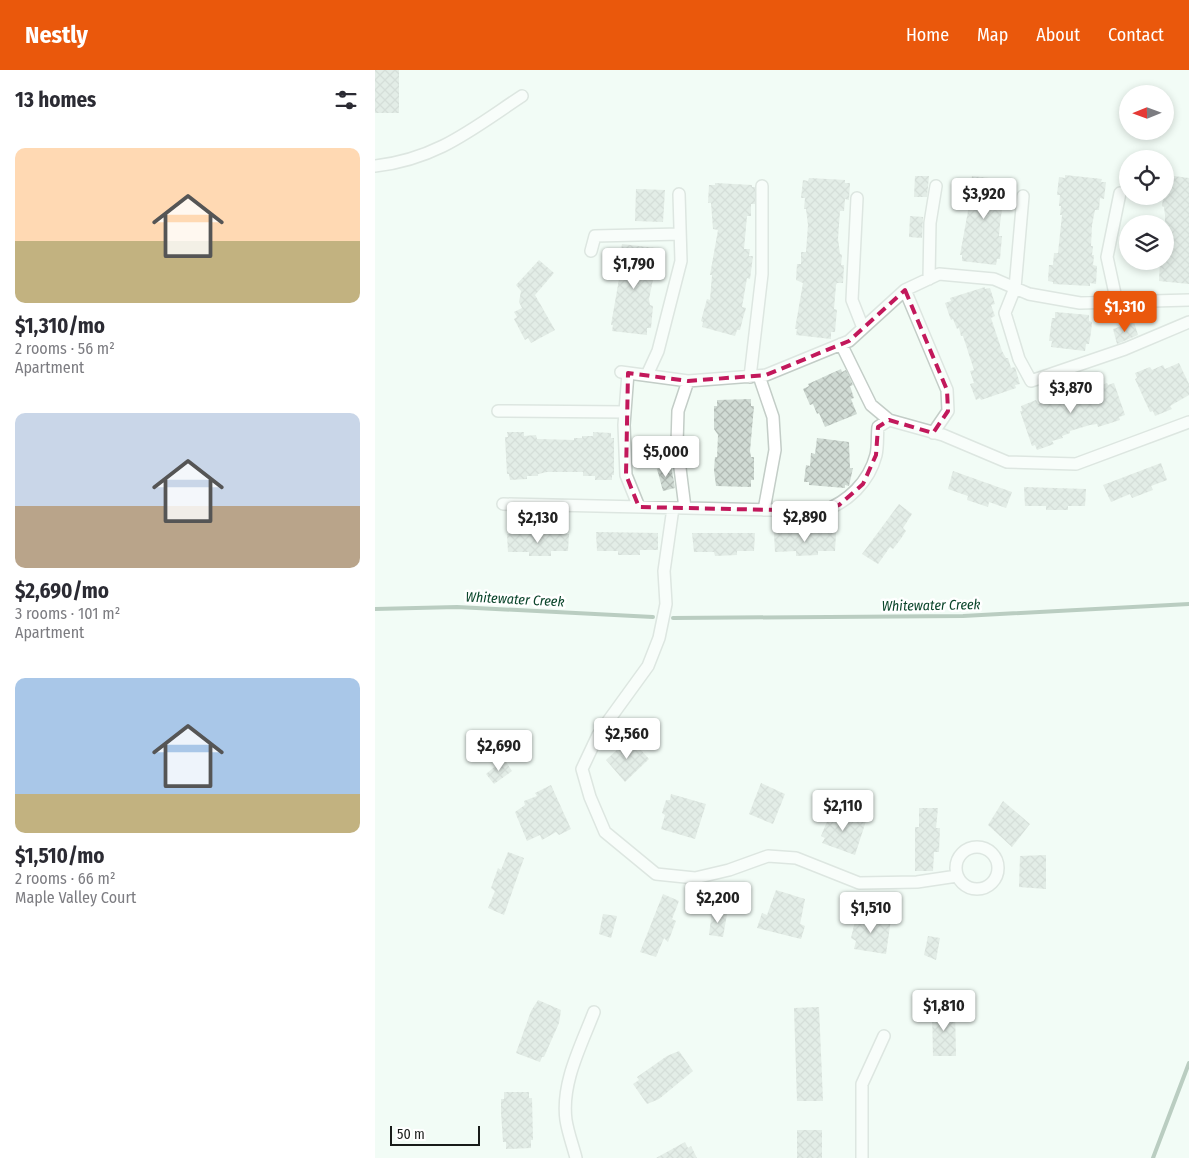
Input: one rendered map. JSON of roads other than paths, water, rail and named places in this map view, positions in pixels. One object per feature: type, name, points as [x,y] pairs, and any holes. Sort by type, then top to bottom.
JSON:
[{"type":"street","points":[[375,166],[404,162],[441,148],[523,96]]},
{"type":"street","points":[[761,186],[762,274],[754,376],[773,416],[775,450],[764,510]]},
{"type":"street","points":[[929,279],[930,223],[936,186]]},
{"type":"street","points":[[647,375],[658,351],[681,261],[679,194]]},
{"type":"street","points":[[1023,196],[1015,288],[1005,313],[1019,359],[1031,381],[1125,349],[1189,322]]},
{"type":"street","points":[[1117,303],[1107,257],[1119,197]]},
{"type":"street","points":[[857,198],[852,300],[863,328]]},
{"type":"street","points":[[591,251],[595,236],[680,234]]},
{"type":"street","points":[[639,507],[626,475],[624,372],[688,381],[766,375],[849,340],[905,290],[939,274],[994,280],[1029,294],[1080,303],[1189,300]]},
{"type":"street","points":[[905,290],[947,390],[948,412],[933,433]]},
{"type":"street","points":[[841,344],[871,405],[889,420],[933,433],[1007,462],[1076,464],[1189,422]]},
{"type":"street","points":[[685,508],[677,444],[678,412],[688,381]]},
{"type":"street","points":[[498,411],[625,412]]},
{"type":"street","points":[[503,504],[823,511],[839,505],[863,484],[876,455],[878,427],[889,420]]},
{"type":"street","points":[[673,508],[664,571],[666,604],[659,638],[648,666],[598,735],[583,769],[590,798],[605,832],[656,874],[695,878],[729,870],[768,856],[796,858],[859,883],[917,882],[957,876]]},
{"type":"street","points":[[576,1158],[566,1120],[566,1093],[571,1073],[594,1012]]},
{"type":"street","points":[[862,1158],[862,1084],[884,1036]]},
{"type":"waterway","name":"Whitewater Creek","points":[[673,618],[963,616],[1189,604]]},
{"type":"waterway","name":"Whitewater Creek","points":[[375,609],[457,607],[653,617]]},
{"type":"waterway","points":[[1153,1158],[1189,1063]]}]
